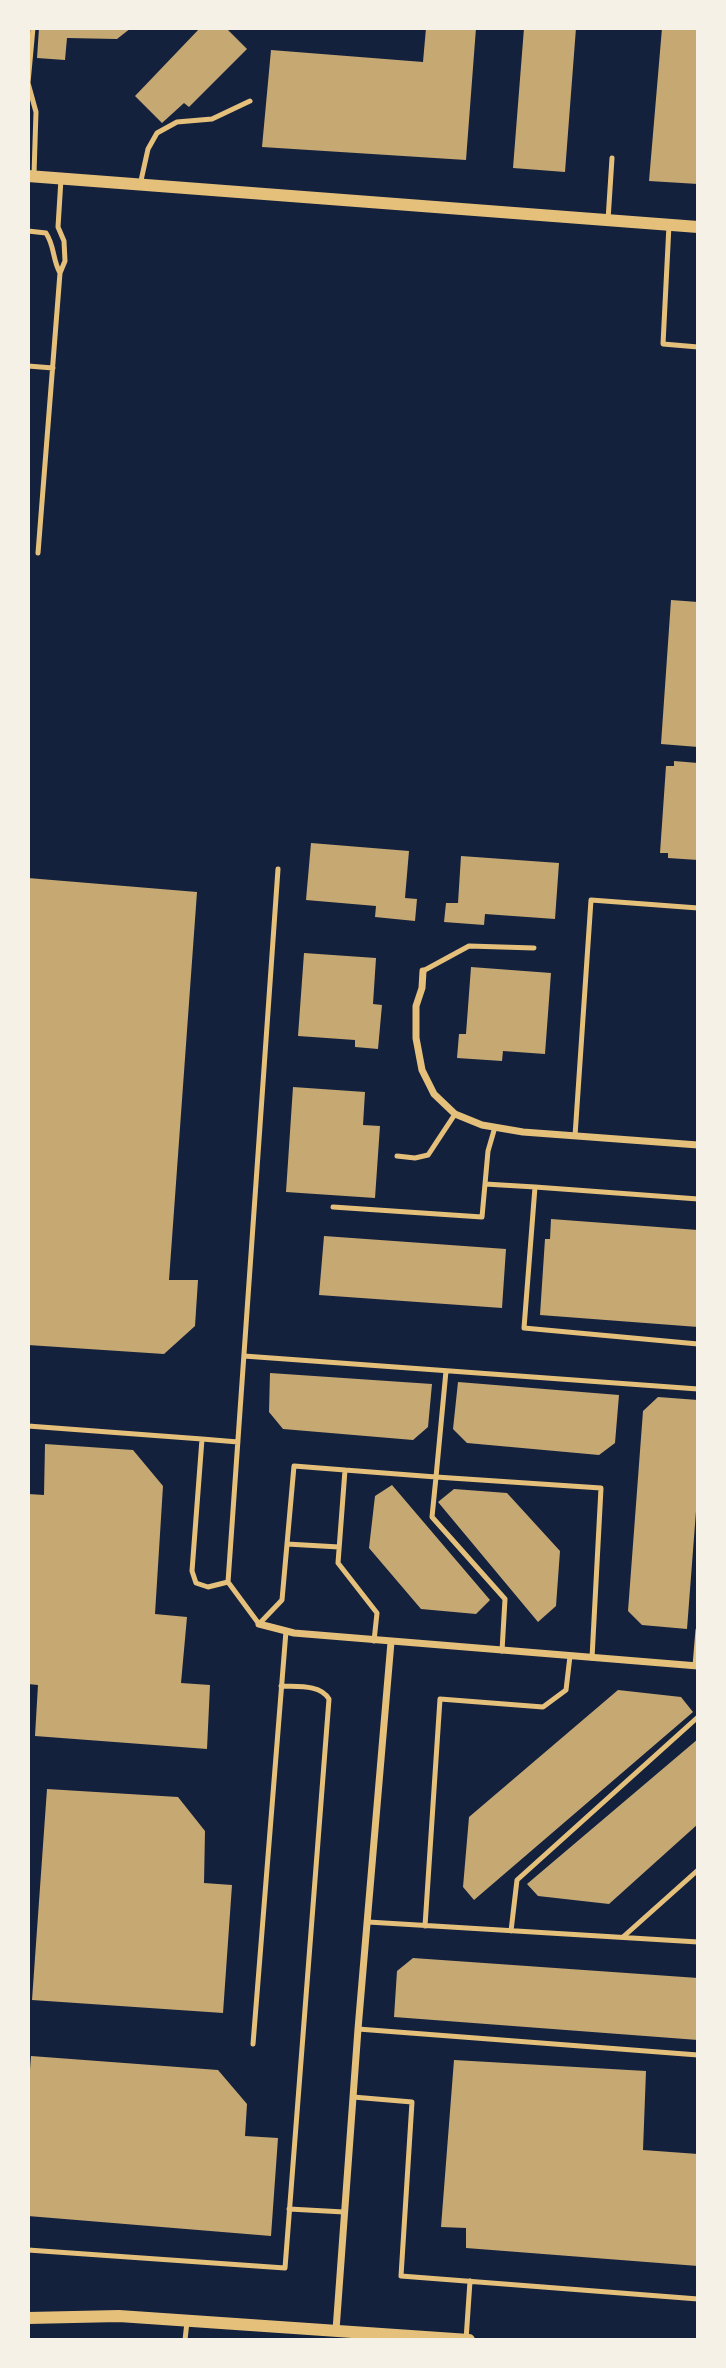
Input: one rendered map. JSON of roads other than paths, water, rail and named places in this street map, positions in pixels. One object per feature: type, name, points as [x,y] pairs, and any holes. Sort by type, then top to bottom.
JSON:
[{"type":"street","points":[[31,177],[698,227]]},
{"type":"street","points":[[423,971],[422,988],[416,1006],[422,1070],[433,1094],[455,1114],[495,1127],[698,1145]]},
{"type":"street","points":[[259,1625],[286,1631],[374,1641],[697,1666]]},
{"type":"street","points":[[336,2330],[391,1642]]},
{"type":"street","points":[[28,2318],[119,2316],[187,2319],[467,2340]]},
{"type":"lane","points":[[31,177],[36,112],[28,83],[33,28]]},
{"type":"lane","points":[[140,185],[148,149],[157,133],[177,122],[212,119],[250,101]]},
{"type":"lane","points":[[608,220],[612,158]]},
{"type":"lane","points":[[38,553],[60,273],[65,261],[64,240],[58,228],[61,179]]},
{"type":"lane","points":[[669,225],[663,344],[698,347]]},
{"type":"lane","points":[[28,231],[46,233],[54,245],[53,260],[60,273]]},
{"type":"lane","points":[[28,366],[53,368]]},
{"type":"lane","points":[[278,869],[228,1582],[259,1625],[282,1600],[293,1466],[601,1488],[592,1658]]},
{"type":"lane","points":[[575,1136],[591,900],[698,908]]},
{"type":"lane","points":[[423,971],[469,946],[534,948]]},
{"type":"lane","points":[[397,1156],[415,1158],[428,1154],[455,1114]]},
{"type":"lane","points":[[333,1207],[482,1217],[488,1151],[495,1127]]},
{"type":"lane","points":[[485,1184],[698,1199]]},
{"type":"lane","points":[[535,1187],[524,1328],[698,1344]]},
{"type":"lane","points":[[244,1356],[698,1389]]},
{"type":"lane","points":[[446,1371],[432,1517],[505,1599],[502,1651]]},
{"type":"lane","points":[[28,1426],[238,1442]]},
{"type":"lane","points":[[202,1439],[192,1571],[196,1583],[208,1587],[228,1582]]},
{"type":"lane","points":[[345,1470],[338,1563],[377,1614],[374,1641]]},
{"type":"lane","points":[[287,1544],[339,1547]]},
{"type":"lane","points":[[697,1666],[698,1630]]},
{"type":"lane","points":[[253,2044],[286,1631]]},
{"type":"lane","points":[[425,1926],[440,1699],[543,1707],[566,1690],[570,1656]]},
{"type":"lane","points":[[28,2250],[285,2268],[329,1699],[318,1689],[281,1686]]},
{"type":"lane","points":[[511,1931],[517,1880],[698,1717]]},
{"type":"lane","points":[[623,1937],[698,1870]]},
{"type":"lane","points":[[368,1922],[698,1942]]},
{"type":"lane","points":[[358,2029],[698,2055]]},
{"type":"lane","points":[[353,2097],[412,2102],[401,2276],[698,2299]]},
{"type":"lane","points":[[289,2209],[344,2212]]},
{"type":"lane","points":[[467,2340],[470,2281]]},
{"type":"lane","points":[[185,2340],[187,2319]]}]
